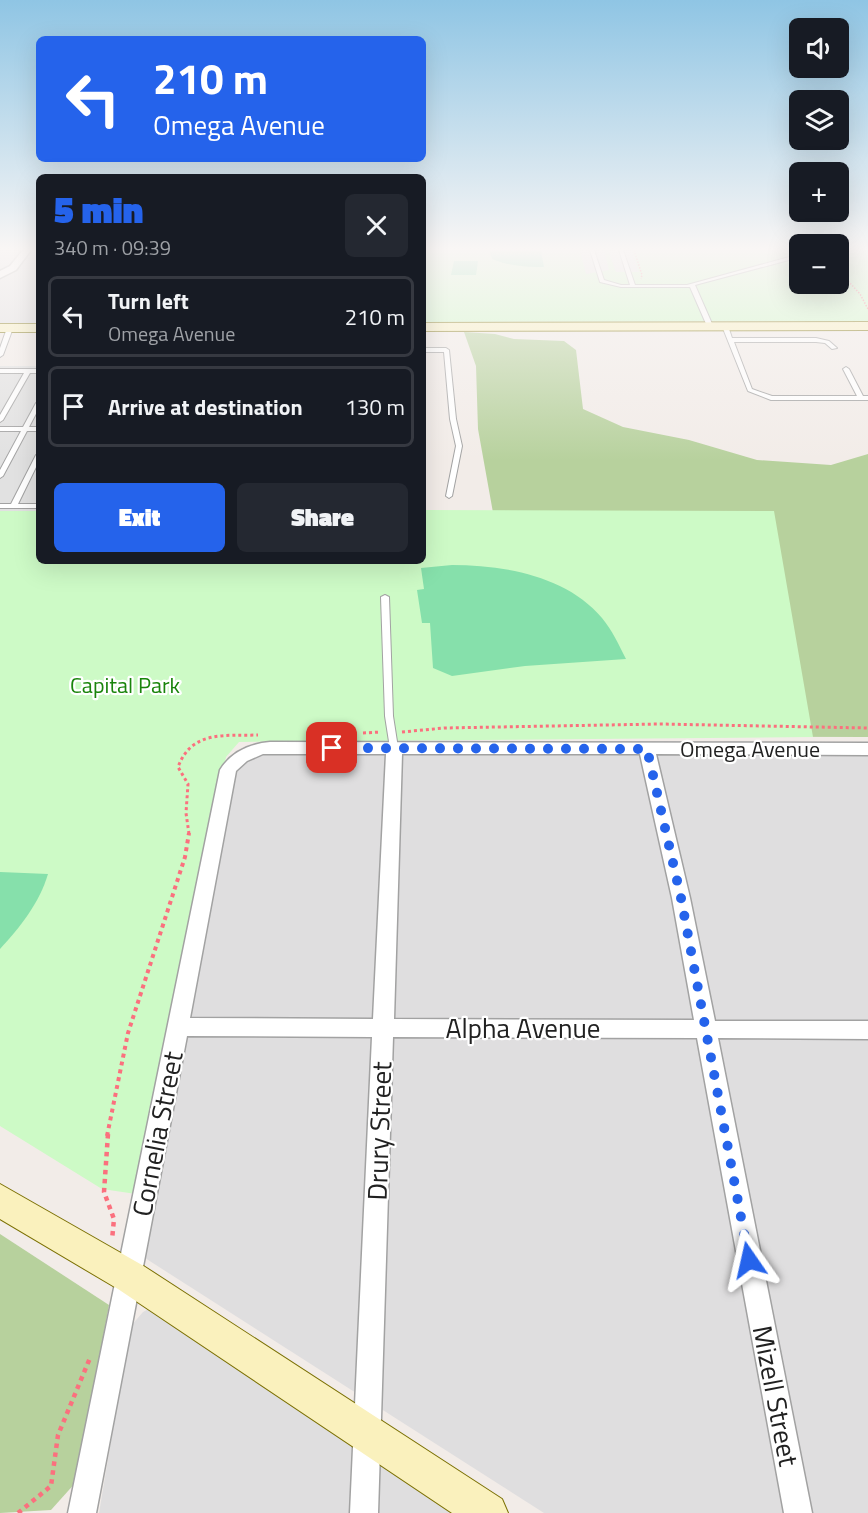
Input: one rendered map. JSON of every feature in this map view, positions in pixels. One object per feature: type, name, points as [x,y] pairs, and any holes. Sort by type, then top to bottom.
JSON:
[{"type":"street","points":[[426,327],[722,331],[868,326]]},
{"type":"street","points":[[5,328],[36,328]]},
{"type":"street","name":"Omega Avenue","points":[[239,758],[259,749],[392,740],[647,749],[868,749]]},
{"type":"street","name":"Drury Street","points":[[364,1513],[384,1028],[392,740]]},
{"type":"street","name":"Mizell Street","points":[[647,749],[681,898],[798,1513]]},
{"type":"street","name":"Cornelia Street","points":[[82,1513],[120,1270],[178,1027],[228,770],[239,758]]},
{"type":"street","name":"Alpha Avenue","points":[[178,1027],[868,1030]]},
{"type":"street","points":[[0,1200],[120,1270],[488,1513]]},
{"type":"lane","points":[[715,321],[750,390],[771,398],[865,398]]},
{"type":"lane","points":[[0,355],[5,328]]},
{"type":"lane","points":[[722,331],[816,340],[827,342],[834,348]]},
{"type":"lane","points":[[426,350],[447,350],[453,419],[459,447],[449,496]]},
{"type":"lane","points":[[846,369],[865,398]]},
{"type":"lane","points":[[0,371],[36,371]]},
{"type":"lane","points":[[0,420],[28,371]]},
{"type":"lane","points":[[0,476],[36,409]]},
{"type":"lane","points":[[0,429],[36,429]]},
{"type":"lane","points":[[14,506],[36,461]]},
{"type":"lane","points":[[0,506],[36,506]]},
{"type":"lane","points":[[385,597],[392,740]]},
{"type":"path","points":[[359,733],[392,740],[444,728],[660,724],[868,728]]},
{"type":"path","points":[[120,1270],[114,1219],[104,1192],[108,1127],[128,1033],[185,857],[189,833],[186,813],[188,784],[178,767],[184,751],[208,736],[265,735]]},
{"type":"path","points":[[18,1513],[51,1486],[58,1435],[91,1355]]},
{"type":"shaded area","points":[[0,321],[36,321],[36,324],[0,324]]},
{"type":"shaded area","points":[[0,366],[36,366],[36,511],[0,511]]},
{"type":"shaded area","points":[[264,751],[868,754],[868,1513],[544,1513],[145,1258],[235,767]]},
{"type":"shaded area","points":[[152,1307],[465,1513],[99,1513],[130,1327],[143,1312]]},
{"type":"green space","points":[[426,321],[868,321],[426,322]]},
{"type":"green space","points":[[464,332],[495,334],[514,339],[564,341],[576,350],[583,409],[623,427],[689,440],[757,460],[831,465],[868,454],[868,737],[431,736],[499,546],[478,429],[476,366]]},
{"type":"green space","name":"Capital Park","points":[[426,510],[774,511],[813,737],[239,742],[226,757],[136,1194],[102,1189],[0,1126],[0,511],[36,511],[36,564],[426,564]]},
{"type":"green space","points":[[452,565],[492,567],[513,571],[553,583],[571,592],[602,618],[626,659],[525,666],[452,676],[433,668],[430,623],[422,623],[417,590],[424,589],[421,568]]},
{"type":"green space","points":[[0,872],[48,874],[40,895],[28,914],[0,949]]},
{"type":"green space","points":[[0,1234],[109,1305],[77,1481],[51,1510],[0,1513]]},
{"type":"route","points":[[332,748],[647,749],[681,898],[749,1260]]}]
